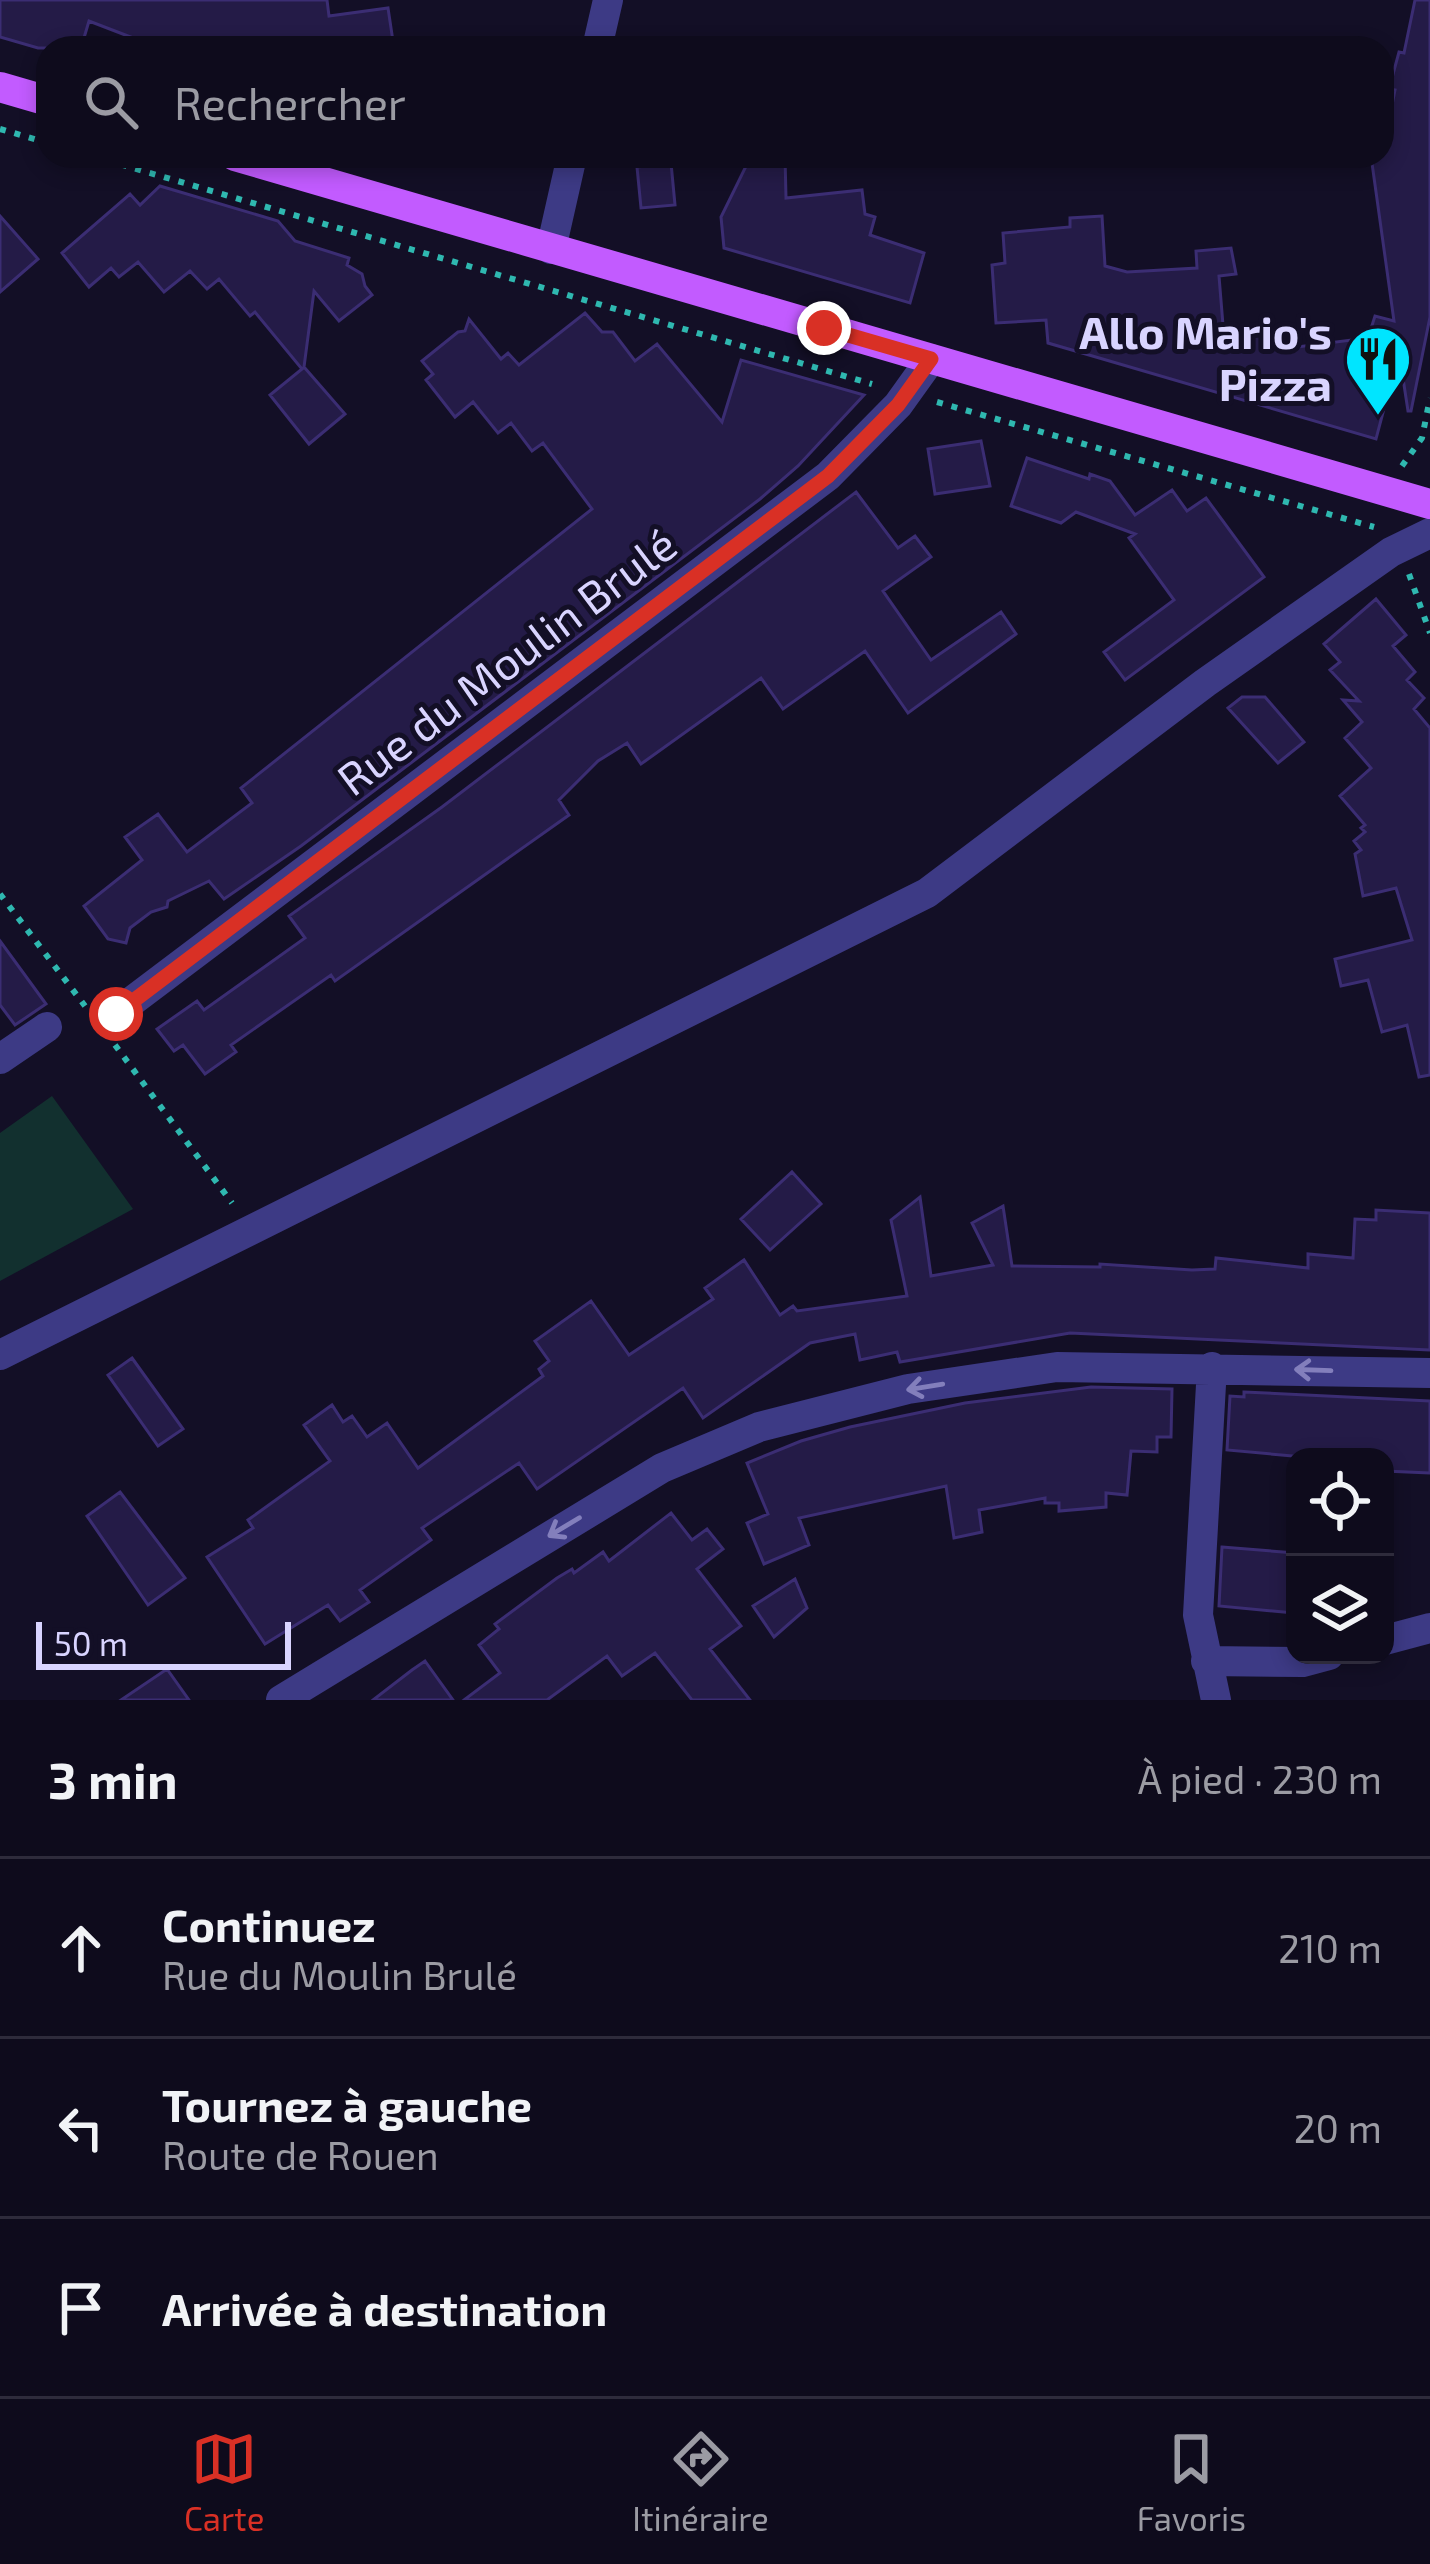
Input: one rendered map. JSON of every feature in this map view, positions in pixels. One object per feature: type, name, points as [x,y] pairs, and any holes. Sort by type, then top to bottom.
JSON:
[{"type":"main road","points":[[0,87],[36,98]]},
{"type":"main road","points":[[277,168],[1430,504]]},
{"type":"street","points":[[600,36],[608,0]]},
{"type":"street","points":[[551,249],[569,168]]},
{"type":"street","name":"Rue du Moulin Brulé","points":[[106,1024],[828,476],[907,394],[931,359]]},
{"type":"street","points":[[0,1355],[927,893],[1204,683],[1391,552],[1430,533]]},
{"type":"street","points":[[0,1060],[46,1027]]},
{"type":"street","points":[[288,1698],[662,1468],[759,1426],[908,1389],[1057,1367],[1430,1373]]},
{"type":"street","points":[[1212,1367],[1198,1616],[1216,1700]]},
{"type":"street","points":[[1394,1638],[1430,1628]]},
{"type":"street","points":[[1206,1661],[1286,1662]]},
{"type":"path","points":[[0,129],[36,140]]},
{"type":"path","points":[[133,168],[1383,530]]},
{"type":"path","points":[[1405,462],[1422,438],[1430,398]]},
{"type":"path","points":[[1408,569],[1430,633]]},
{"type":"path","points":[[0,894],[106,1024],[252,1230]]},
{"type":"green space","points":[[52,1096],[133,1209],[0,1281],[0,1133]]},
{"type":"building","points":[[0,0],[327,0],[329,16],[388,8],[392,36],[128,36],[89,21],[85,36],[36,36],[36,47],[0,37]]},
{"type":"building","points":[[1415,0],[1430,0],[1430,317],[1411,411],[1399,352],[1376,439],[1048,343],[1046,320],[996,323],[992,265],[1005,263],[1003,233],[1070,227],[1070,218],[1102,216],[1105,266],[1127,272],[1197,268],[1196,251],[1231,248],[1236,274],[1219,276],[1223,325],[1297,347],[1368,338],[1375,316],[1394,321],[1373,168],[1394,168],[1394,70],[1399,52],[1404,53]]},
{"type":"building","points":[[637,168],[671,168],[675,205],[641,208]]},
{"type":"building","points":[[745,168],[785,168],[786,198],[862,190],[865,214],[875,217],[870,235],[924,253],[910,303],[724,248],[721,217]]},
{"type":"building","points":[[160,186],[278,221],[295,241],[349,258],[347,265],[362,274],[372,295],[339,321],[314,291],[304,367],[345,414],[309,444],[270,395],[302,369],[255,312],[250,316],[219,279],[207,289],[190,271],[164,292],[138,262],[119,277],[111,268],[89,287],[62,253],[130,194],[140,205]]},
{"type":"building","points":[[0,216],[38,259],[0,292]]},
{"type":"building","points":[[585,313],[602,332],[613,332],[635,361],[657,344],[722,422],[741,360],[864,395],[760,499],[301,846],[224,899],[209,881],[151,912],[130,928],[126,943],[108,939],[84,906],[142,860],[125,837],[158,814],[187,852],[252,803],[241,788],[592,509],[543,443],[532,451],[511,423],[498,433],[473,402],[455,417],[426,380],[433,374],[422,361],[465,331],[469,319],[501,359],[508,353],[519,365]]},
{"type":"building","points":[[981,441],[990,486],[935,494],[928,449]]},
{"type":"building","points":[[1027,458],[1089,479],[1090,474],[1110,481],[1135,515],[1172,490],[1187,511],[1206,498],[1264,577],[1125,680],[1104,652],[1174,600],[1129,538],[1135,534],[1076,512],[1061,523],[1011,506]]},
{"type":"building","points":[[856,492],[898,548],[915,536],[931,557],[883,591],[931,660],[1001,612],[1016,634],[908,713],[865,651],[783,709],[761,678],[641,764],[627,743],[598,761],[559,800],[569,815],[335,981],[331,975],[231,1045],[236,1052],[205,1074],[183,1045],[174,1051],[157,1029],[197,1001],[204,1010],[305,938],[289,916],[442,807]]},
{"type":"building","points":[[1376,599],[1406,635],[1393,646],[1415,672],[1407,680],[1424,698],[1414,709],[1430,728],[1430,1075],[1419,1077],[1407,1025],[1382,1032],[1368,980],[1341,986],[1335,959],[1412,940],[1396,888],[1363,896],[1355,854],[1361,850],[1354,841],[1365,832],[1361,828],[1365,825],[1340,796],[1371,768],[1345,738],[1362,722],[1343,700],[1359,701],[1330,670],[1340,662],[1324,644]]},
{"type":"building","points":[[1242,697],[1265,697],[1304,742],[1278,763],[1228,708]]},
{"type":"building","points":[[0,941],[46,1004],[15,1025],[0,1005]]},
{"type":"building","points":[[792,1172],[821,1204],[770,1250],[741,1219]]},
{"type":"building","points":[[920,1197],[931,1276],[993,1265],[972,1223],[1003,1206],[1012,1266],[1100,1264],[1192,1270],[1215,1269],[1216,1258],[1308,1268],[1308,1254],[1353,1258],[1355,1219],[1376,1220],[1376,1210],[1430,1213],[1430,1350],[1070,1333],[900,1362],[897,1352],[860,1360],[855,1334],[810,1343],[703,1418],[683,1388],[537,1489],[519,1463],[422,1528],[431,1540],[360,1590],[369,1602],[340,1621],[328,1605],[265,1644],[207,1557],[253,1528],[248,1520],[330,1461],[304,1425],[332,1405],[343,1422],[352,1416],[367,1437],[387,1423],[418,1468],[543,1376],[539,1369],[549,1361],[535,1341],[591,1301],[629,1355],[713,1299],[705,1288],[744,1260],[780,1315],[793,1306],[797,1311],[907,1296],[891,1220]]},
{"type":"building","points":[[132,1358],[183,1429],[158,1446],[108,1375]]},
{"type":"building","points":[[1091,1387],[1172,1389],[1171,1437],[1157,1437],[1157,1452],[1131,1451],[1127,1495],[1106,1493],[1106,1507],[1059,1511],[1059,1503],[1045,1503],[1045,1498],[979,1510],[982,1532],[954,1538],[946,1486],[799,1518],[809,1545],[764,1564],[747,1523],[768,1514],[747,1463],[850,1427],[965,1403]]},
{"type":"building","points":[[1244,1392],[1430,1401],[1430,1473],[1394,1471],[1394,1448],[1286,1448],[1286,1455],[1227,1450],[1230,1396],[1244,1397]]},
{"type":"building","points":[[120,1492],[185,1578],[148,1605],[87,1516]]},
{"type":"building","points":[[671,1513],[692,1540],[707,1529],[723,1549],[697,1569],[741,1626],[710,1649],[750,1700],[692,1700],[655,1653],[622,1676],[607,1656],[547,1700],[464,1700],[500,1673],[479,1645],[499,1629],[495,1624],[572,1569],[574,1573],[603,1552],[609,1561]]},
{"type":"building","points":[[1222,1547],[1286,1552],[1286,1612],[1219,1606]]},
{"type":"building","points":[[795,1579],[807,1608],[774,1637],[753,1606]]},
{"type":"building","points":[[425,1661],[453,1700],[373,1700],[412,1670]]},
{"type":"building","points":[[167,1669],[189,1700],[121,1700]]},
{"type":"place","name":"Allo Mario's Pizza","points":[[1378,418]]},
{"type":"route","points":[[116,1014],[828,476],[898,405],[931,359],[824,328]]}]
